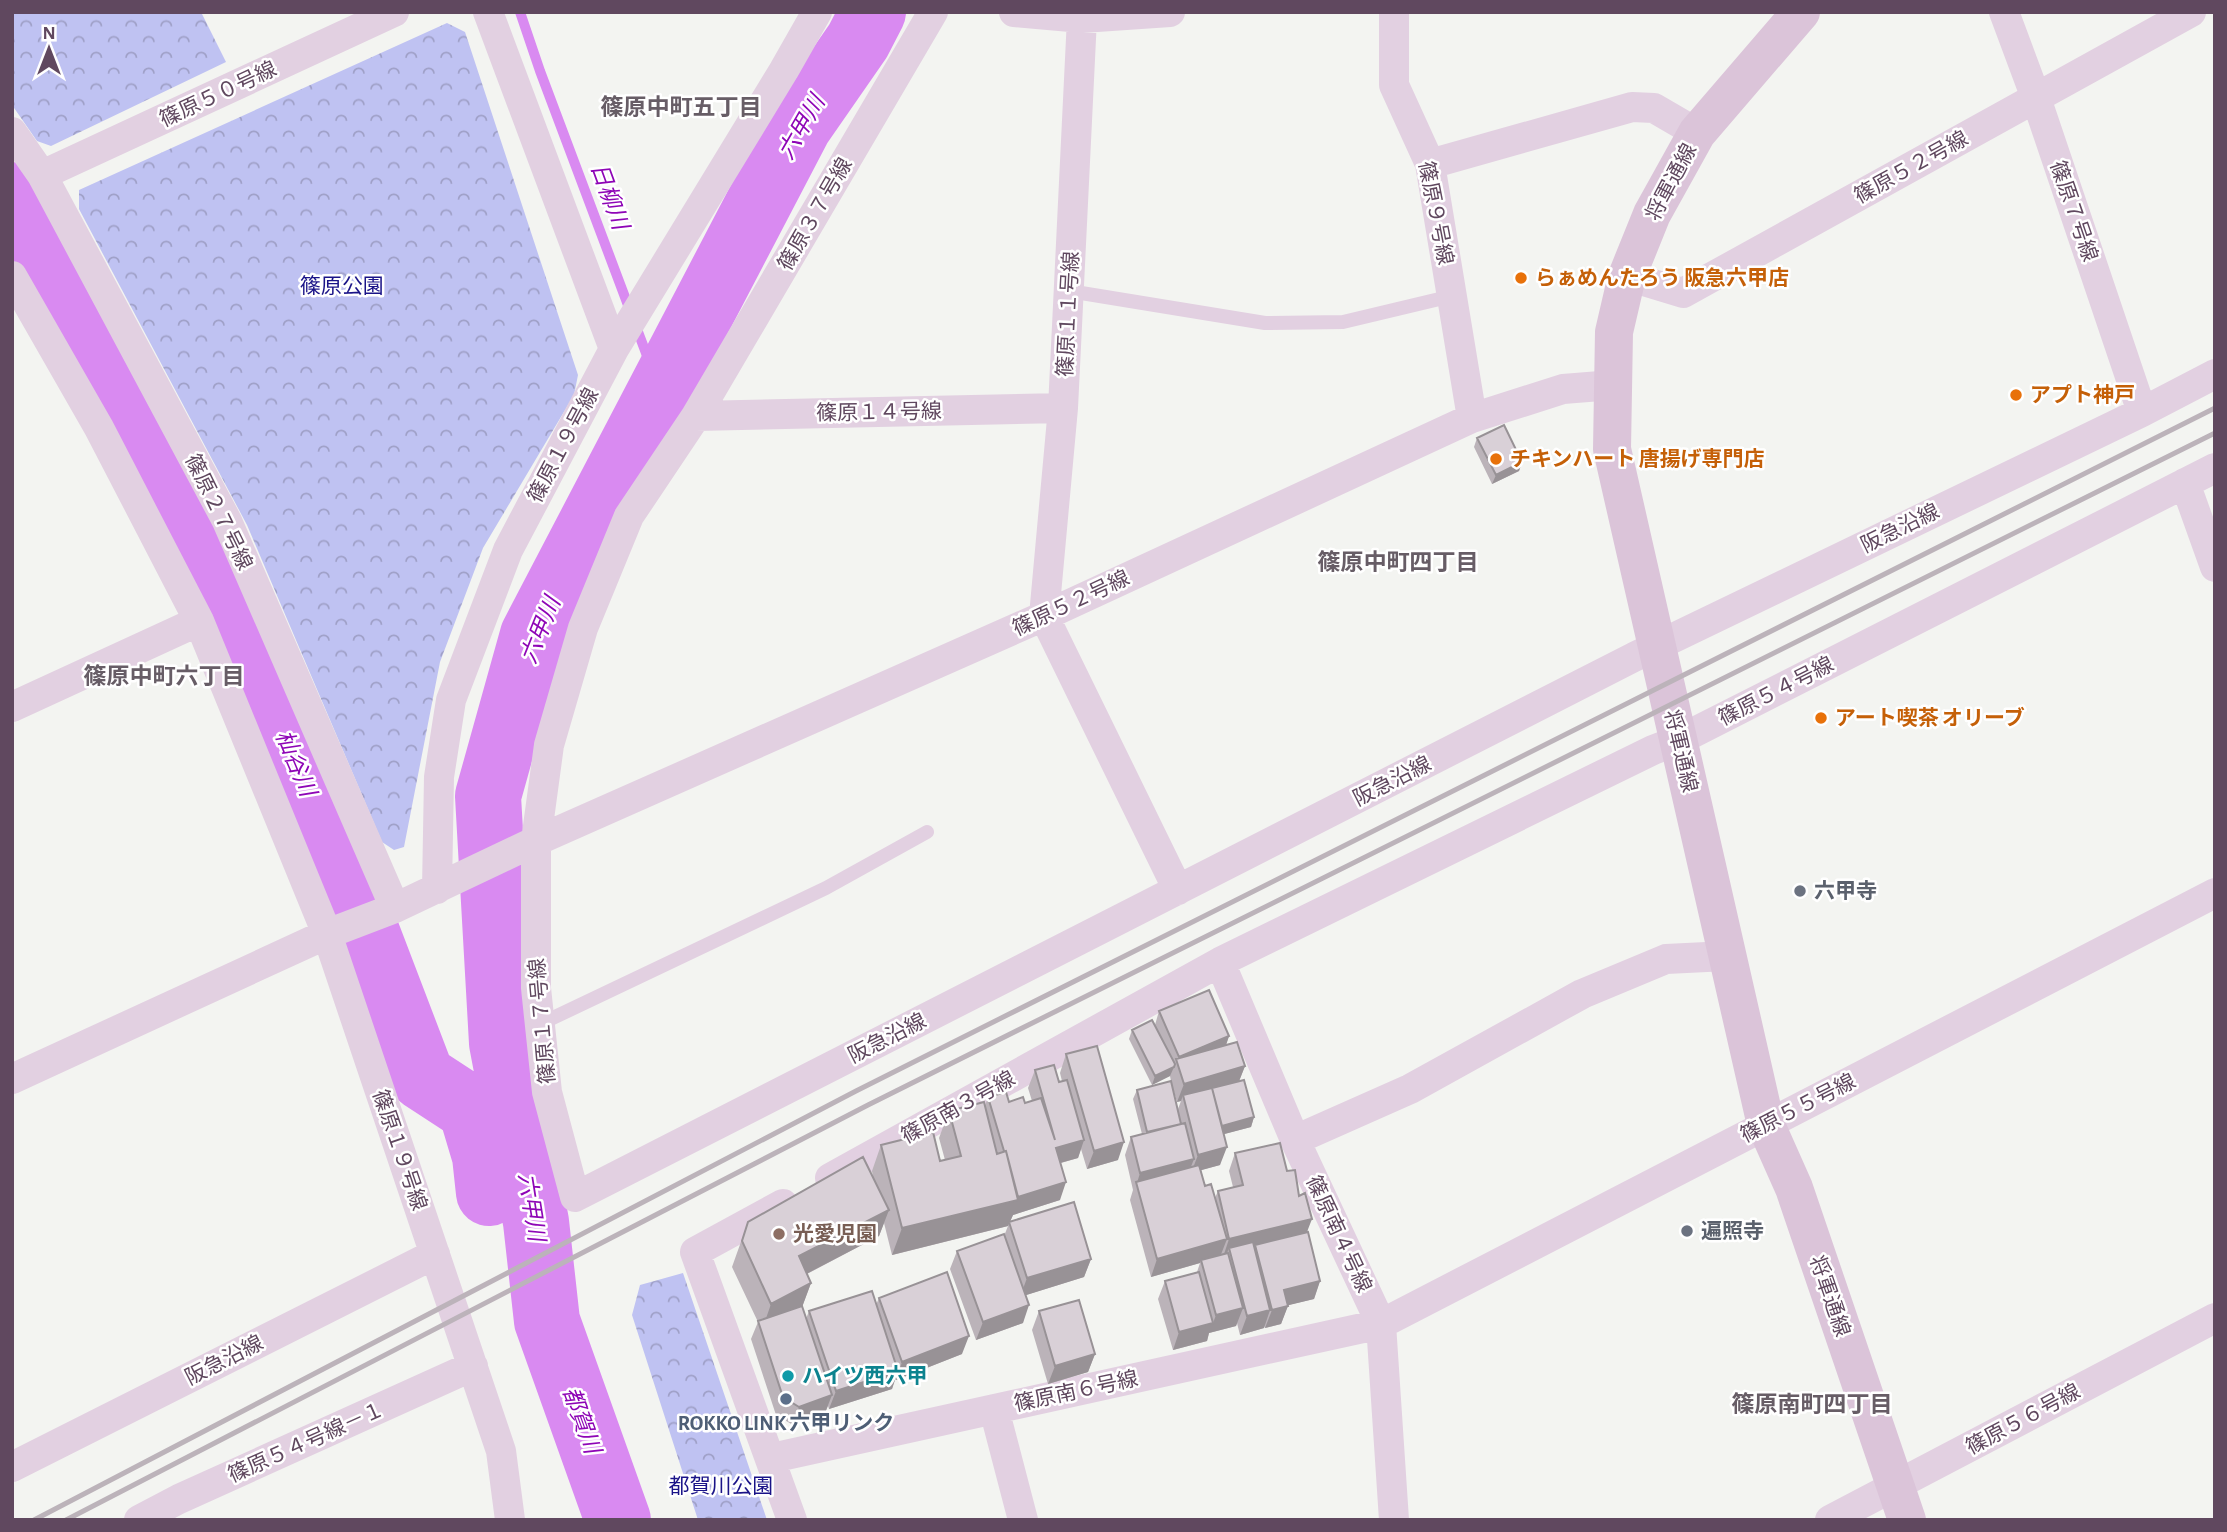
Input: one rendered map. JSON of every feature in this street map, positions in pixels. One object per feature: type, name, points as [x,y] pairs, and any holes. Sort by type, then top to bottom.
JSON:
[{"type":"street","name":"篠原５０号線","points":[[42,175],[394,12]]},
{"type":"street","points":[[488,12],[616,346]]},
{"type":"street","name":"篠原１９号線","points":[[437,889],[439,778],[451,700],[508,550],[616,346],[817,12]]},
{"type":"street","name":"篠原３７号線","points":[[696,416],[933,12]]},
{"type":"street","points":[[1014,12],[1084,15],[1170,12]]},
{"type":"street","name":"篠原９号線","points":[[1394,12],[1394,85],[1430,164],[1472,418]]},
{"type":"street","name":"将軍通線","points":[[1801,12],[1697,133],[1652,214],[1627,276],[1614,332],[1612,449],[1766,1125],[1794,1188],[1900,1503]]},
{"type":"street","name":"篠原７号線","points":[[2004,12],[2036,98],[2142,411]]},
{"type":"street","name":"篠原５２号線","points":[[1627,276],[1683,293],[2191,12]]},
{"type":"street","name":"篠原１１号線","points":[[1044,616],[1063,408],[1084,15]]},
{"type":"street","points":[[1430,164],[1632,107],[1654,108],[1697,133]]},
{"type":"street","name":"篠原２７号線","points":[[12,132],[42,175],[227,521],[395,908]]},
{"type":"street","points":[[12,276],[99,428],[200,621],[327,934]]},
{"type":"street","name":"阪急沿線","points":[[575,1197],[1657,646],[2215,374]]},
{"type":"street","name":"篠原５２号線","points":[[437,889],[536,841],[1044,616],[1472,418],[1563,389],[1613,385]]},
{"type":"street","name":"篠原１４号線","points":[[696,416],[1063,408]]},
{"type":"street","points":[[536,841],[550,745],[583,628],[629,516],[696,416]]},
{"type":"street","name":"篠原５４号線","points":[[1220,962],[1653,750],[1679,740],[2215,468]]},
{"type":"street","points":[[2185,483],[2215,567]]},
{"type":"street","points":[[1044,616],[1178,890]]},
{"type":"street","points":[[12,707],[200,621]]},
{"type":"street","name":"篠原１７号線","points":[[536,841],[536,988],[547,1092],[575,1197]]},
{"type":"street","points":[[12,1079],[327,934],[437,889]]},
{"type":"street","name":"篠原５５号線","points":[[1381,1324],[2215,892]]},
{"type":"street","name":"篠原１９号線","points":[[327,934],[501,1451],[510,1520]]},
{"type":"street","points":[[1295,1140],[1410,1089],[1582,994],[1666,959],[1727,956]]},
{"type":"street","name":"篠原南４号線","points":[[1220,962],[1295,1140],[1381,1324],[1394,1520]]},
{"type":"street","name":"篠原南３号線","points":[[772,1458],[695,1252],[1220,962]]},
{"type":"street","name":"阪急沿線","points":[[12,1467],[435,1254]]},
{"type":"street","name":"篠原５６号線","points":[[1830,1520],[1900,1503],[2215,1318]]},
{"type":"street","name":"篠原南６号線","points":[[772,1458],[1381,1324]]},
{"type":"street","name":"篠原５４号線－１","points":[[139,1520],[181,1509],[473,1366]]},
{"type":"street","points":[[994,1409],[1023,1520]]},
{"type":"street","points":[[772,1458],[792,1520]]},
{"type":"lane","points":[[1069,291],[1265,323],[1343,323],[1452,296]]},
{"type":"lane","points":[[540,1024],[826,888],[927,832]]},
{"type":"green space","points":[[12,12],[201,12],[226,62],[51,146],[37,141],[12,105]]},
{"type":"green space","name":"篠原公園","points":[[447,23],[465,32],[578,375],[574,395],[483,548],[440,662],[404,847],[394,850],[382,842],[247,525],[79,209],[79,190]]},
{"type":"green space","name":"都賀川公園","points":[[683,1273],[767,1520],[698,1520],[632,1315],[640,1285]]},
{"type":"building","name":"チキンハート 唐揚げ専門店","points":[[1504,425],[1522,462],[1496,475],[1477,438]]},
{"type":"building","points":[[1209,990],[1229,1036],[1179,1057],[1159,1011]]},
{"type":"building","points":[[1152,1020],[1175,1064],[1155,1076],[1132,1030]]},
{"type":"building","points":[[1237,1042],[1245,1066],[1184,1084],[1176,1059]]},
{"type":"building","points":[[1097,1046],[1124,1142],[1094,1151],[1066,1054]]},
{"type":"building","points":[[1054,1065],[1059,1082],[1067,1080],[1084,1140],[1056,1148],[1066,1182],[1018,1197],[988,1097],[1006,1092],[1009,1102],[1023,1097],[1025,1103],[1041,1098],[1055,1140],[1035,1070]]},
{"type":"building","points":[[1244,1080],[1254,1117],[1222,1126],[1212,1088]]},
{"type":"building","points":[[1171,1081],[1181,1124],[1147,1132],[1137,1090]]},
{"type":"building","points":[[1212,1088],[1227,1147],[1198,1155],[1183,1095]]},
{"type":"building","points":[[984,1102],[997,1154],[1006,1151],[1018,1200],[902,1228],[881,1145],[933,1132],[940,1161],[961,1156],[949,1111]]},
{"type":"building","points":[[1185,1123],[1194,1159],[1140,1173],[1131,1137]]},
{"type":"building","points":[[1280,1143],[1287,1171],[1295,1170],[1299,1196],[1305,1193],[1312,1219],[1229,1239],[1218,1191],[1243,1185],[1235,1153]]},
{"type":"building","points":[[863,1157],[889,1210],[799,1256],[811,1283],[771,1304],[742,1241],[748,1222]]},
{"type":"building","points":[[1199,1165],[1205,1186],[1211,1184],[1227,1239],[1157,1259],[1136,1182]]},
{"type":"building","points":[[1074,1202],[1091,1259],[1027,1278],[1009,1222]]},
{"type":"building","points":[[1308,1232],[1320,1281],[1284,1290],[1288,1306],[1272,1310],[1255,1245]]},
{"type":"building","points":[[1004,1234],[1029,1305],[983,1322],[957,1251]]},
{"type":"building","points":[[1253,1242],[1270,1310],[1247,1316],[1229,1248]]},
{"type":"building","points":[[1228,1253],[1243,1308],[1216,1315],[1201,1260]]},
{"type":"building","points":[[947,1272],[969,1336],[902,1362],[879,1298]]},
{"type":"building","points":[[1199,1272],[1213,1323],[1179,1332],[1165,1281]]},
{"type":"building","points":[[872,1291],[898,1371],[836,1391],[809,1311]]},
{"type":"building","points":[[1079,1300],[1095,1354],[1055,1366],[1039,1311]]},
{"type":"building","name":"ハイツ西六甲","points":[[802,1306],[832,1395],[799,1407],[783,1397],[758,1321]]},
{"type":"waterway","name":"日柳川","points":[[520,12],[661,393]]},
{"type":"waterway","name":"六甲川","points":[[618,1520],[547,1321],[536,1222],[502,1043],[488,796],[533,635],[799,126],[858,41],[873,12]]},
{"type":"waterway","name":"杣谷川","points":[[12,195],[255,665],[351,891],[422,1077],[471,1109],[485,1156],[489,1193]]},
{"type":"railway","points":[[34,1520],[856,1091],[2215,408]]},
{"type":"railway","points":[[66,1520],[868,1105],[2215,433]]},
{"type":"place","name":"らぁめんたろう 阪急六甲店","points":[[1521,278]]},
{"type":"place","name":"アプト神戸","points":[[2016,395]]},
{"type":"place","name":"チキンハート 唐揚げ専門店","points":[[1496,459]]},
{"type":"place","name":"アート喫茶 オリーブ","points":[[1821,718]]},
{"type":"place","name":"六甲寺","points":[[1800,891]]},
{"type":"place","name":"遍照寺","points":[[1687,1231]]},
{"type":"place","name":"光愛児園","points":[[779,1234]]},
{"type":"place","name":"ハイツ西六甲","points":[[788,1376]]},
{"type":"place","name":"ROKKO LINK 六甲リンク","points":[[786,1399]]},
{"type":"district","name":"篠原中町五丁目","points":[[681,107]]},
{"type":"district","name":"篠原中町四丁目","points":[[1398,562]]},
{"type":"district","name":"篠原中町六丁目","points":[[164,676]]},
{"type":"district","name":"篠原南町四丁目","points":[[1812,1404]]},
{"type":"water label","name":"都賀川","points":[[582,1420]]}]
